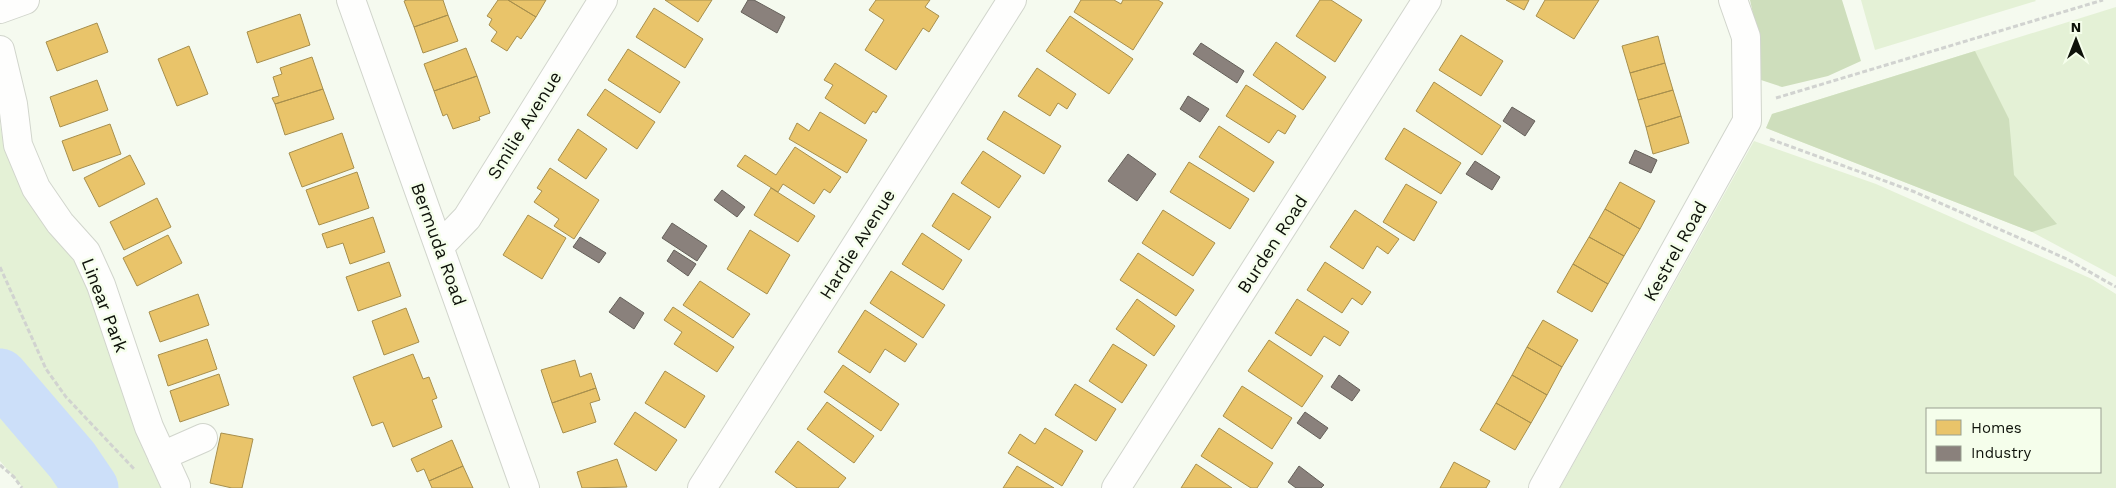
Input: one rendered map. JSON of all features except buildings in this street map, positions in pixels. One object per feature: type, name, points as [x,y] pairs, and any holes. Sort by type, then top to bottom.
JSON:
[{"type":"street","points":[[0,9],[25,0]]},
{"type":"street","name":"Bermuda Road","points":[[351,0],[525,488]]},
{"type":"street","name":"Smilie Avenue","points":[[440,246],[467,218],[603,0]]},
{"type":"street","name":"Hardie Avenue","points":[[702,488],[1012,0]]},
{"type":"street","name":"Burden Road","points":[[1116,488],[1427,0]]},
{"type":"street","name":"Kestrel Road","points":[[1544,488],[1744,118],[1746,37],[1734,0]]},
{"type":"street","name":"Linear Park","points":[[0,50],[12,104],[18,145],[36,188],[60,223],[86,252],[101,285],[149,427],[176,486]]},
{"type":"street","points":[[162,456],[203,438]]},
{"type":"path","points":[[1744,118],[2103,0]]},
{"type":"path","points":[[1744,118],[2067,259],[2116,287]]},
{"type":"path","points":[[0,267],[46,369],[66,397],[138,473]]},
{"type":"path","points":[[0,465],[14,477],[22,488]]},
{"type":"green space","points":[[1750,0],[1842,0],[1861,61],[1828,76],[1782,87],[1761,80],[1760,46]]},
{"type":"green space","points":[[1861,0],[2035,0],[2036,1],[1875,50]]},
{"type":"green space","points":[[2116,7],[2116,277],[2032,232],[1766,128],[1772,114]]},
{"type":"green space","points":[[1975,51],[2009,119],[2014,175],[2057,224],[2032,232],[1766,128],[1772,114]]},
{"type":"green space","points":[[0,123],[2,136],[13,168],[43,224],[64,247],[81,271],[141,445],[161,488],[23,488],[0,461]]},
{"type":"green space","points":[[1754,141],[1876,184],[2092,279],[2116,294],[2116,488],[1560,488]]},
{"type":"waterway","points":[[0,376],[72,460],[91,488]]}]
